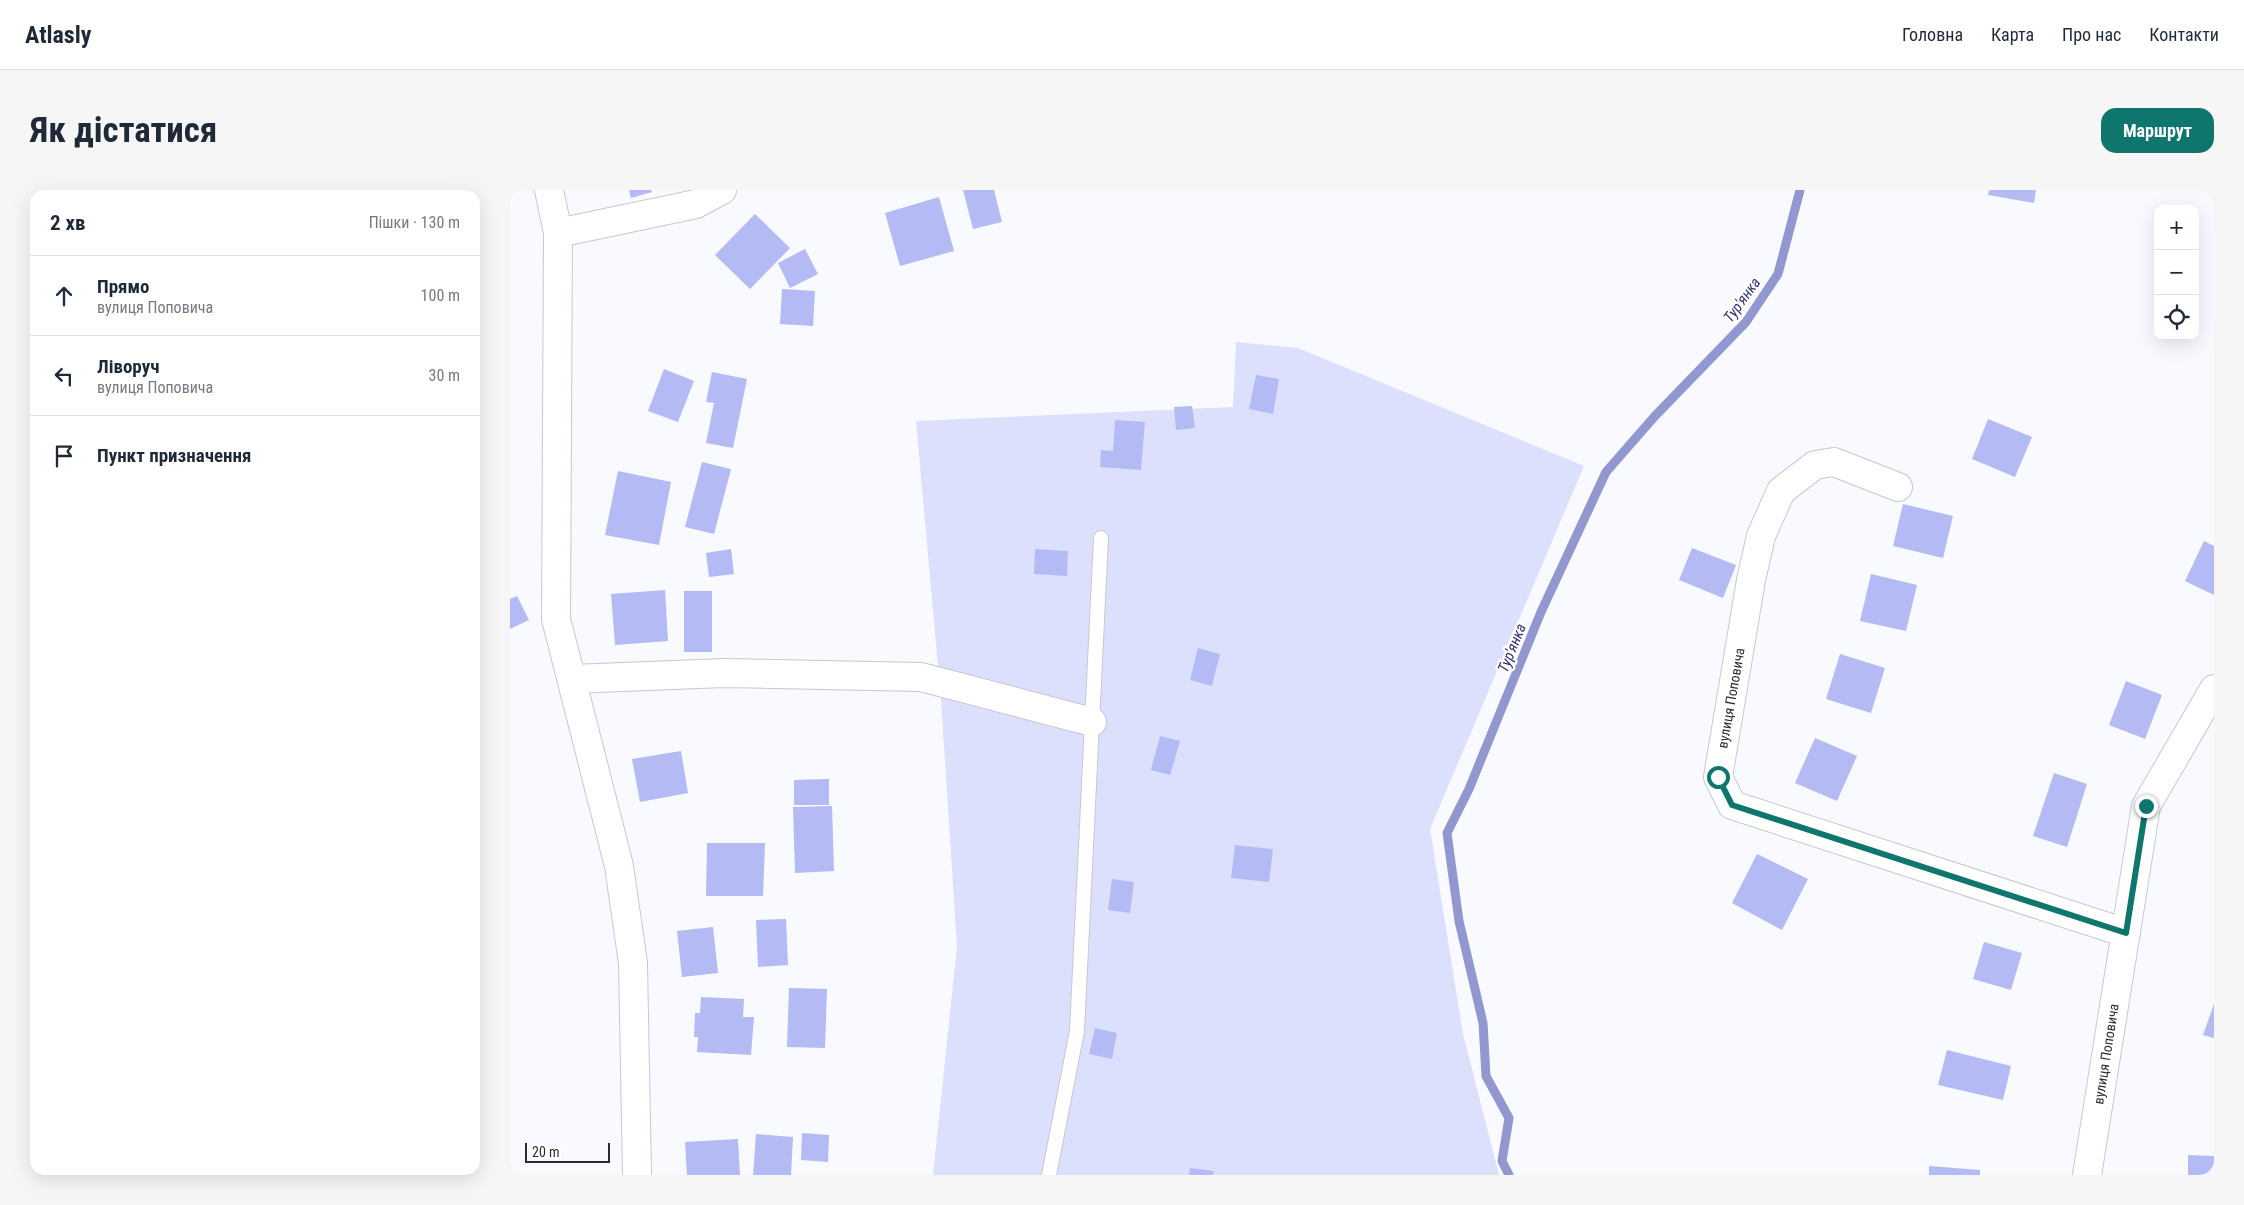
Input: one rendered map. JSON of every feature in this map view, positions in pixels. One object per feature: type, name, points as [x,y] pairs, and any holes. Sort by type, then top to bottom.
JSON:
[{"type":"street","points":[[549,190],[558,233],[556,619],[619,866],[632,963],[637,1175]]},
{"type":"street","points":[[558,233],[696,204],[722,190]]},
{"type":"street","name":"вулиця Поповича","points":[[1898,487],[1834,462],[1815,466],[1781,491],[1760,536],[1718,777],[1732,805],[2126,933]]},
{"type":"street","points":[[572,679],[724,673],[921,677],[1092,722]]},
{"type":"street","name":"вулиця Поповича","points":[[2087,1175],[2146,806],[2214,689]]},
{"type":"lane","points":[[1048,1175],[1077,1031],[1101,538]]},
{"type":"shaded area","points":[[1236,342],[1298,348],[1584,466],[1430,829],[1463,1034],[1499,1175],[933,1175],[957,946],[941,700],[916,421],[1233,407]]},
{"type":"building","points":[[629,190],[651,190],[652,192],[631,198]]},
{"type":"building","points":[[963,190],[994,190],[1002,222],[973,229]]},
{"type":"building","points":[[1989,190],[2036,190],[2034,203],[1988,195]]},
{"type":"building","points":[[939,197],[954,251],[900,266],[885,213]]},
{"type":"building","points":[[755,214],[790,248],[750,289],[715,255]]},
{"type":"building","points":[[805,249],[818,274],[790,288],[778,263]]},
{"type":"building","points":[[782,289],[815,291],[813,326],[780,324]]},
{"type":"building","points":[[664,369],[694,381],[678,422],[648,411]]},
{"type":"building","points":[[712,372],[747,379],[733,448],[706,443],[714,403],[706,402]]},
{"type":"building","points":[[1256,375],[1279,379],[1273,414],[1249,409]]},
{"type":"building","points":[[1192,406],[1195,428],[1176,430],[1174,407]]},
{"type":"building","points":[[1988,419],[2032,437],[2015,477],[1972,459]]},
{"type":"building","points":[[1115,420],[1145,422],[1141,470],[1100,467],[1101,450],[1113,451]]},
{"type":"building","points":[[702,462],[731,469],[714,534],[685,527]]},
{"type":"building","points":[[618,471],[671,482],[659,545],[605,535]]},
{"type":"building","points":[[1903,504],[1953,516],[1943,558],[1893,546]]},
{"type":"building","points":[[2204,541],[2214,546],[2214,595],[2185,581]]},
{"type":"building","points":[[1692,548],[1736,565],[1723,598],[1679,580]]},
{"type":"building","points":[[731,549],[734,574],[709,577],[706,553]]},
{"type":"building","points":[[1035,549],[1068,551],[1067,576],[1034,574]]},
{"type":"building","points":[[1871,574],[1917,585],[1906,631],[1860,621]]},
{"type":"building","points":[[665,590],[668,641],[615,645],[611,594]]},
{"type":"building","points":[[684,591],[712,591],[712,652],[684,652]]},
{"type":"building","points":[[517,596],[529,620],[510,629],[510,599]]},
{"type":"building","points":[[1198,648],[1220,654],[1212,686],[1190,680]]},
{"type":"building","points":[[1840,654],[1885,668],[1871,713],[1826,699]]},
{"type":"building","points":[[2126,681],[2162,695],[2145,739],[2109,725]]},
{"type":"building","points":[[1160,736],[1180,741],[1170,775],[1151,770]]},
{"type":"building","points":[[1815,738],[1857,756],[1837,801],[1795,783]]},
{"type":"building","points":[[681,751],[688,793],[640,802],[632,759]]},
{"type":"building","points":[[2054,773],[2087,784],[2067,847],[2033,836]]},
{"type":"building","points":[[829,779],[829,805],[794,805],[794,780]]},
{"type":"building","points":[[832,806],[834,871],[795,873],[793,807]]},
{"type":"building","points":[[707,843],[765,843],[763,896],[706,896]]},
{"type":"building","points":[[1235,845],[1273,849],[1269,882],[1231,878]]},
{"type":"building","points":[[1757,854],[1808,879],[1782,930],[1732,903]]},
{"type":"building","points":[[1112,879],[1134,882],[1130,913],[1108,910]]},
{"type":"building","points":[[786,919],[788,965],[758,967],[756,920]]},
{"type":"building","points":[[713,927],[718,973],[682,977],[677,931]]},
{"type":"building","points":[[1984,942],[2022,953],[2011,990],[1973,979]]},
{"type":"building","points":[[789,988],[827,989],[825,1048],[787,1047]]},
{"type":"building","points":[[701,997],[744,999],[743,1017],[754,1017],[751,1055],[697,1052],[698,1037],[694,1037],[695,1013],[700,1013]]},
{"type":"building","points":[[2214,1004],[2214,1038],[2203,1035]]},
{"type":"building","points":[[1095,1028],[1117,1033],[1112,1059],[1089,1054]]},
{"type":"building","points":[[1947,1050],[2011,1066],[2003,1100],[1938,1085]]},
{"type":"building","points":[[802,1133],[829,1135],[828,1162],[801,1160]]},
{"type":"building","points":[[756,1134],[793,1137],[791,1175],[753,1175]]},
{"type":"building","points":[[738,1139],[740,1175],[687,1175],[685,1142]]},
{"type":"building","points":[[2188,1155],[2214,1156],[2214,1175],[2188,1175]]},
{"type":"building","points":[[1929,1166],[1980,1170],[1980,1175],[1929,1175]]},
{"type":"building","points":[[1190,1168],[1214,1171],[1213,1175],[1189,1175]]},
{"type":"waterway","name":"Тур'янка","points":[[1509,1175],[1502,1161],[1509,1118],[1486,1076],[1483,1023],[1459,921],[1447,833],[1469,789],[1541,612],[1606,472],[1655,416],[1746,322],[1778,274],[1800,190]]},
{"type":"route","points":[[1718,777],[1732,805],[2126,933],[2146,806]]}]
